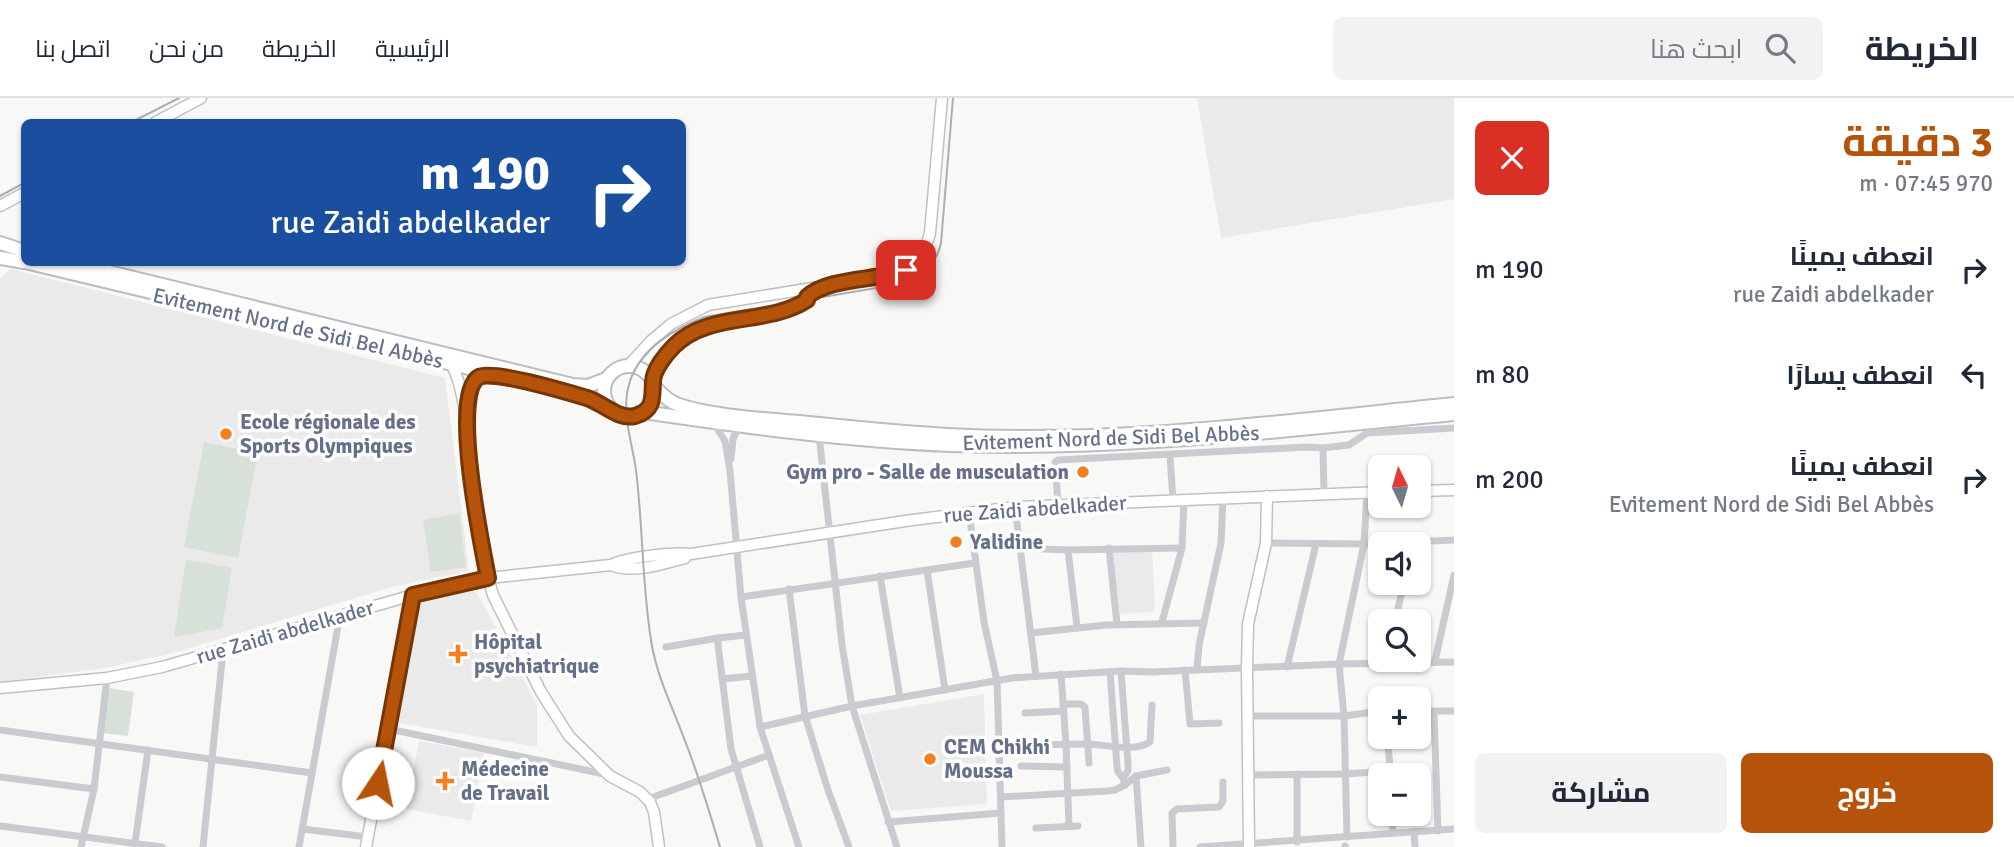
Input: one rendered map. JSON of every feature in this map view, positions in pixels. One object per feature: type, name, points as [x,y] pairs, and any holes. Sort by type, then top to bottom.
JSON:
[{"type":"highway","points":[[0,243],[21,250]]},
{"type":"highway","name":"Evitement Nord de Sidi Bel Abbès","points":[[0,258],[21,261]]},
{"type":"highway","name":"Evitement Nord de Sidi Bel Abbès","points":[[42,266],[499,375],[588,398],[609,408]]},
{"type":"highway","name":"Evitement Nord de Sidi Bel Abbès","points":[[85,266],[573,384],[588,386],[606,379]]},
{"type":"highway","points":[[628,366],[644,371],[653,384],[653,400],[644,412],[625,416],[609,408],[603,391],[606,379],[612,372],[628,366]]},
{"type":"highway","name":"Evitement Nord de Sidi Bel Abbès","points":[[653,384],[667,399],[680,406],[765,419],[948,435],[1051,435],[1198,429],[1454,404]]},
{"type":"highway","name":"Evitement Nord de Sidi Bel Abbès","points":[[644,412],[819,435],[1006,445],[1177,439],[1454,414]]},
{"type":"main road","points":[[162,119],[201,98]]},
{"type":"main road","points":[[628,366],[660,333],[697,310],[718,303],[897,273],[913,264],[923,253],[930,233],[942,98]]},
{"type":"main road","points":[[0,206],[21,195]]},
{"type":"main road","points":[[653,384],[661,363],[673,347],[695,332],[720,323],[774,314],[797,307],[817,288]]},
{"type":"main road","points":[[794,291],[797,307]]},
{"type":"main road","points":[[452,365],[466,415],[473,490],[493,595],[547,702],[579,748],[610,776],[648,799],[654,812],[659,847]]},
{"type":"main road","points":[[466,415],[472,384],[482,375],[499,375]]},
{"type":"main road","points":[[1432,491],[1454,491]]},
{"type":"main road","name":"rue Zaidi abdelkader","points":[[0,688],[107,678],[223,651],[340,615],[488,578],[611,565],[624,568],[641,567],[676,561],[691,554],[1015,507],[1367,493]]},
{"type":"main road","points":[[1249,846],[1248,624],[1265,543],[1267,496]]},
{"type":"main road","points":[[367,842],[413,595]]},
{"type":"street","points":[[713,422],[725,441],[730,471],[739,548],[741,597],[760,727],[799,847]]},
{"type":"street","points":[[730,471],[733,439],[739,426]]},
{"type":"street","points":[[1058,504],[1055,462],[1058,460],[1323,448],[1349,445],[1367,433],[1454,428]]},
{"type":"street","points":[[819,435],[852,706],[897,847]]},
{"type":"street","points":[[1162,622],[1182,548],[1174,455],[1177,439]]},
{"type":"street","points":[[1323,448],[1324,494]]},
{"type":"street","points":[[1347,837],[1344,716],[1339,664],[1364,544],[1367,493]]},
{"type":"street","points":[[1197,669],[1221,543],[1223,498]]},
{"type":"street","points":[[1015,507],[1036,676]]},
{"type":"street","points":[[969,512],[984,622],[997,681],[1002,847]]},
{"type":"street","points":[[1431,542],[1454,540]]},
{"type":"street","points":[[1265,543],[1368,544]]},
{"type":"street","points":[[1287,667],[1316,544]]},
{"type":"street","points":[[1020,548],[1182,548]]},
{"type":"street","points":[[1109,548],[1117,624]]},
{"type":"street","points":[[1068,550],[1077,627]]},
{"type":"street","points":[[741,597],[975,563]]},
{"type":"street","points":[[927,570],[945,690]]},
{"type":"street","points":[[1454,575],[1434,661],[1454,662]]},
{"type":"street","points":[[880,576],[900,698]]},
{"type":"street","points":[[789,589],[806,716],[828,790],[849,847]]},
{"type":"street","points":[[299,847],[340,615]]},
{"type":"street","points":[[1031,633],[1117,624],[1204,623]]},
{"type":"street","points":[[666,647],[746,635]]},
{"type":"street","points":[[718,638],[731,749],[761,847]]},
{"type":"street","points":[[203,847],[223,651]]},
{"type":"street","points":[[760,727],[852,706],[1036,676],[1368,662]]},
{"type":"street","points":[[1185,670],[1190,724],[1219,723]]},
{"type":"street","points":[[1121,671],[1128,771],[1124,782]]},
{"type":"street","points":[[1110,672],[1118,772],[1124,782]]},
{"type":"street","points":[[1061,674],[1069,826]]},
{"type":"street","points":[[722,679],[752,676]]},
{"type":"street","points":[[81,847],[94,789],[107,678]]},
{"type":"street","points":[[1026,713],[1084,705],[1089,763]]},
{"type":"street","points":[[999,747],[1066,744],[1144,746],[1150,741],[1152,705]]},
{"type":"street","points":[[1431,712],[1454,711]]},
{"type":"street","points":[[1434,712],[1438,831]]},
{"type":"street","points":[[1248,716],[1344,716],[1368,713]]},
{"type":"street","points":[[388,729],[610,776]]},
{"type":"street","points":[[0,730],[312,773]]},
{"type":"street","points":[[135,843],[148,751]]},
{"type":"street","points":[[648,799],[769,755]]},
{"type":"street","points":[[1021,766],[1067,767]]},
{"type":"street","points":[[1001,797],[1115,790],[1136,776],[1167,770]]},
{"type":"street","points":[[1249,775],[1368,773]]},
{"type":"street","points":[[1297,774],[1297,842]]},
{"type":"street","points":[[1136,776],[1141,847]]},
{"type":"street","points":[[0,777],[94,789]]},
{"type":"street","points":[[1173,847],[1172,813],[1177,809],[1219,807],[1223,801],[1223,782]]},
{"type":"street","points":[[888,822],[1002,813]]},
{"type":"street","points":[[0,825],[162,847]]},
{"type":"street","points":[[1036,828],[1078,826]]},
{"type":"street","points":[[1393,826],[1393,833]]},
{"type":"street","points":[[302,829],[367,842]]},
{"type":"street","points":[[1200,847],[1249,846],[1454,829]]},
{"type":"street","points":[[1414,832],[1415,847]]},
{"type":"shaded area","points":[[1197,98],[1454,98],[1454,199],[1221,238]]},
{"type":"shaded area","name":"Ecole régionale des Sports Olympiques","points":[[11,269],[445,378],[469,571],[392,587],[173,653],[105,668],[0,682],[0,279]]},
{"type":"shaded area","points":[[204,442],[258,453],[238,558],[184,547]]},
{"type":"shaded area","points":[[459,514],[466,567],[431,572],[423,520]]},
{"type":"shaded area","points":[[1152,550],[1155,604],[1153,612],[1120,614],[1111,552]]},
{"type":"shaded area","points":[[186,560],[232,568],[222,628],[174,637]]},
{"type":"shaded area","name":"Hôpital psychiatrique","points":[[473,591],[478,594],[537,705],[537,747],[394,722],[416,602]]},
{"type":"shaded area","points":[[108,688],[134,692],[128,736],[102,733]]},
{"type":"shaded area","name":"CEM Chikhi Moussa","points":[[984,694],[987,804],[891,811],[860,715]]},
{"type":"shaded area","name":"Médecine de Travail","points":[[419,741],[484,753],[471,821],[406,809]]},
{"type":"tram line","points":[[138,119],[179,98]]},
{"type":"tram line","points":[[720,847],[695,767],[653,653],[636,470],[626,415],[630,381],[642,358],[660,341],[704,317],[900,284],[927,270],[936,258],[941,243],[953,98]]},
{"type":"tram line","points":[[0,196],[21,185]]},
{"type":"place","name":"Ecole régionale des Sports Olympiques","points":[[226,434]]},
{"type":"place","name":"Gym pro - Salle de musculation","points":[[1083,472]]},
{"type":"place","name":"Yalidine","points":[[956,542]]},
{"type":"place","name":"Hôpital psychiatrique","points":[[458,654]]},
{"type":"place","name":"CEM Chikhi Moussa","points":[[930,759]]},
{"type":"place","name":"Médecine de Travail","points":[[445,781]]},
{"type":"route","points":[[378,783],[413,595],[488,578],[473,490],[466,415],[469,390],[478,377],[499,375],[588,398],[623,416],[638,415],[644,412],[653,400],[652,382],[661,363],[673,347],[695,332],[720,323],[792,309],[807,300],[817,288],[906,270]]}]
